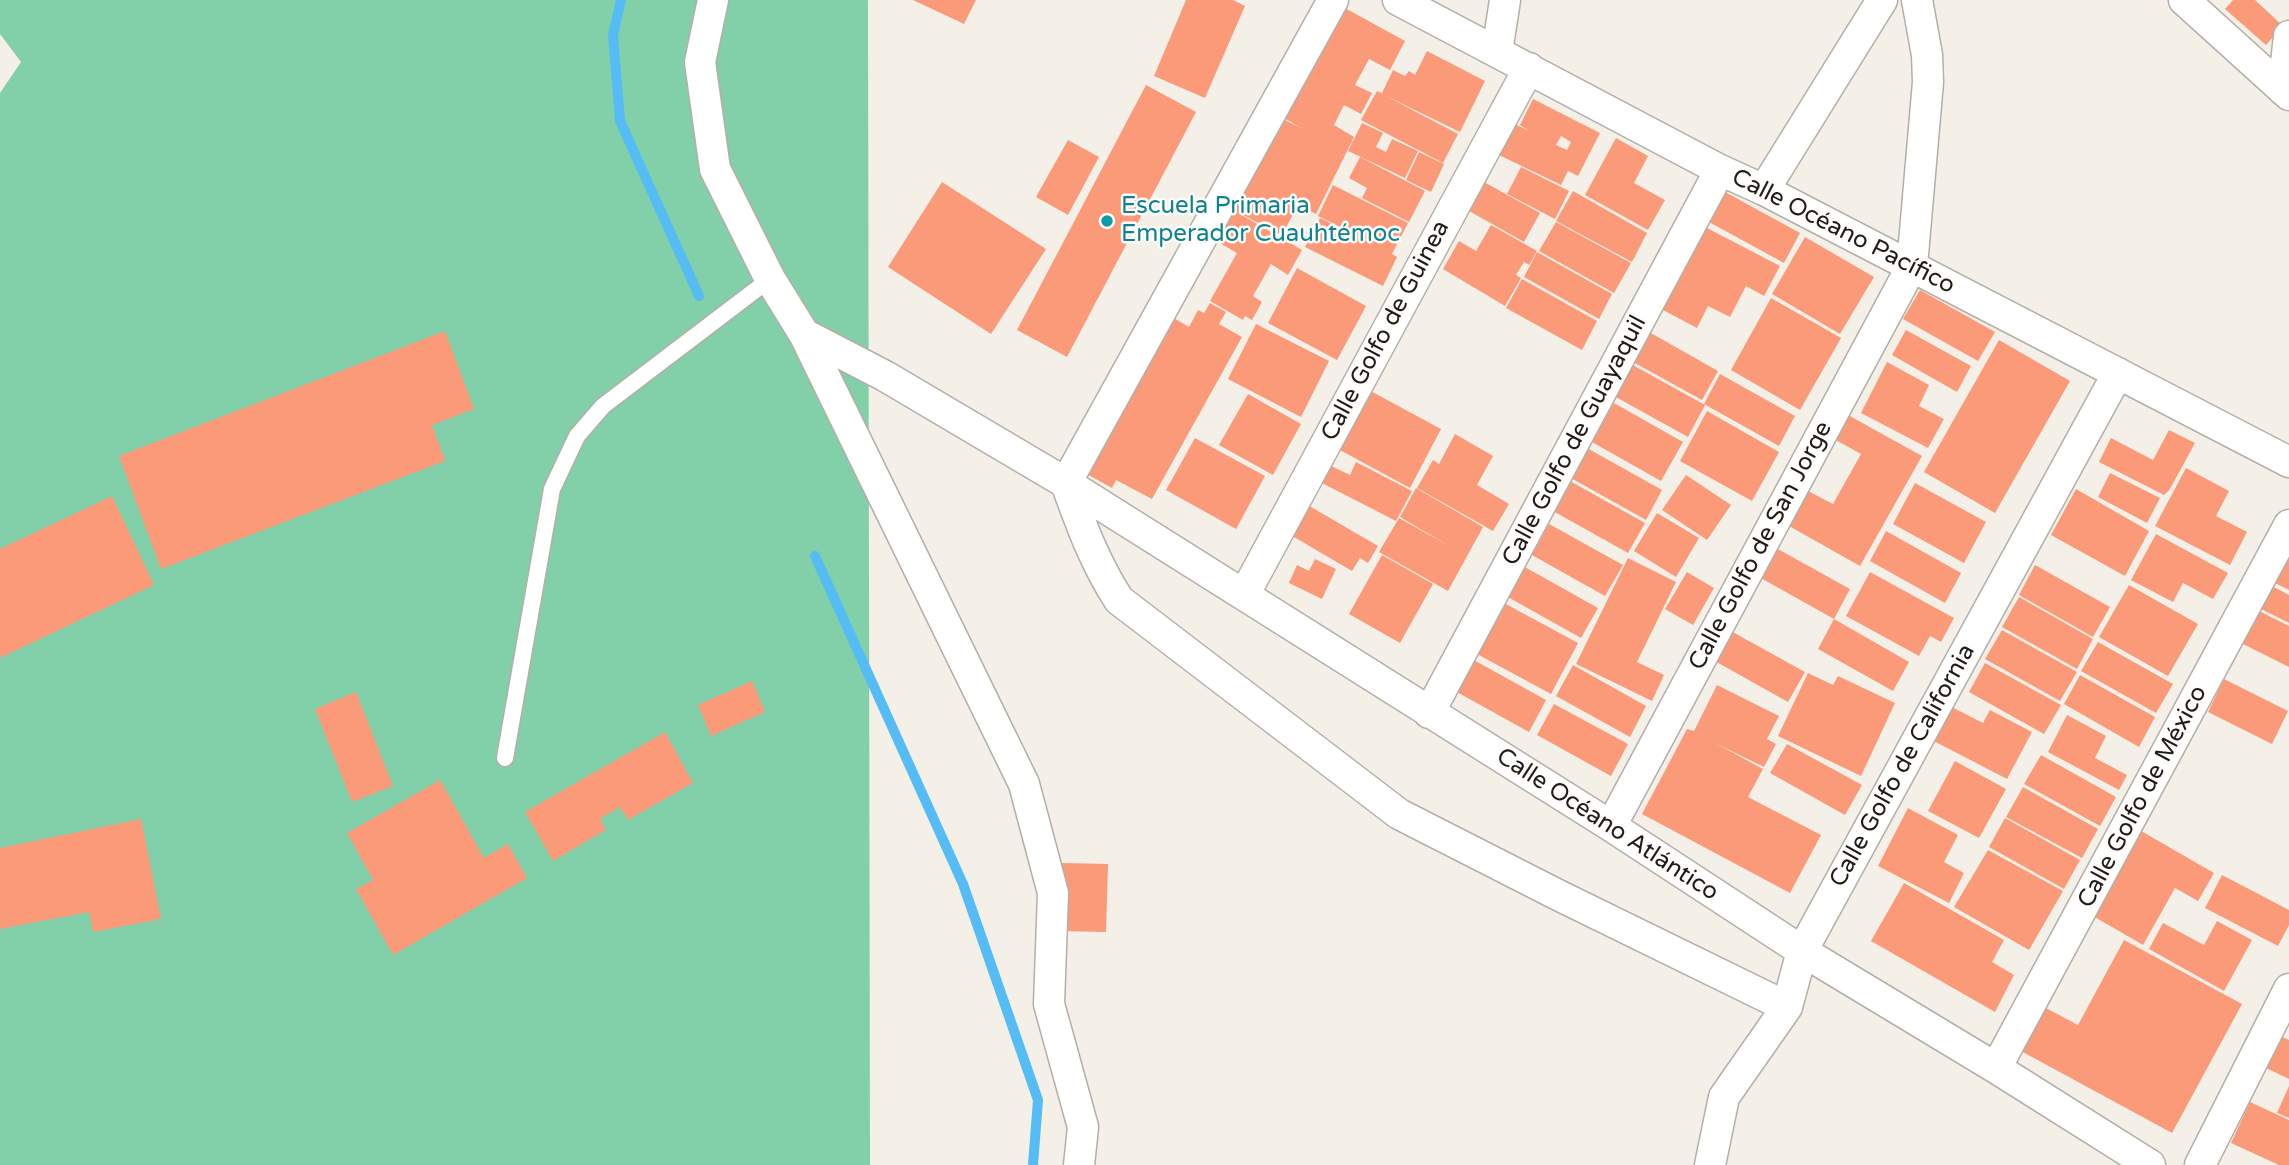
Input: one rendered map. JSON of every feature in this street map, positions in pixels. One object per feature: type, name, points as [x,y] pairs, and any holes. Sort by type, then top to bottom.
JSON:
[{"type":"street","points":[[713,0],[700,62],[715,169],[770,279],[804,334],[1024,784],[1053,892],[1049,1004],[1083,1128],[1079,1165]]},
{"type":"street","points":[[1333,0],[1066,483],[1087,541],[1119,600],[1399,814],[1787,1007]]},
{"type":"street","name":"Calle Océano Pacífico","points":[[1398,0],[1720,170],[1764,190],[2289,462]]},
{"type":"street","points":[[1497,52],[1505,0]]},
{"type":"street","points":[[1764,190],[1882,0]]},
{"type":"street","points":[[1912,266],[1928,82],[1927,55],[1917,0]]},
{"type":"street","points":[[2184,0],[2286,93]]},
{"type":"street","points":[[2286,93],[2289,36]]},
{"type":"street","name":"Calle Golfo de Guinea","points":[[1244,595],[1528,68]]},
{"type":"street","name":"Calle Golfo de Guayaquil","points":[[1429,713],[1720,170]]},
{"type":"street","name":"Calle Golfo de San Jorge","points":[[1611,825],[1912,266]]},
{"type":"street","name":"Calle Océano Atlántico","points":[[804,334],[885,376],[1066,483],[1611,825],[1802,951],[2150,1165]]},
{"type":"street","name":"Calle Golfo de California","points":[[1710,1165],[1724,1097],[1787,1007],[1802,951],[2118,373]]},
{"type":"street","name":"Calle Golfo de México","points":[[1996,1068],[2289,525]]},
{"type":"street","points":[[2200,1165],[2289,989]]},
{"type":"lane","points":[[505,758],[552,489],[577,436],[603,406],[770,279]]},
{"type":"green space","points":[[0,0],[868,0],[870,1165],[0,1165],[0,93],[21,62],[0,34]]},
{"type":"building","points":[[913,0],[976,0],[964,24]]},
{"type":"building","points":[[1186,0],[1233,0],[1245,6],[1205,98],[1154,76]]},
{"type":"building","points":[[2233,0],[2255,0],[2283,26],[2266,45],[2225,9]]},
{"type":"building","points":[[1343,7],[1405,41],[1390,70],[1369,59],[1355,85],[1372,93],[1361,114],[1344,105],[1334,125],[1354,137],[1316,214],[1298,205],[1282,235],[1235,211],[1302,250],[1288,275],[1271,264],[1253,296],[1262,302],[1252,320],[1245,316],[1243,320],[1210,301],[1237,253],[1213,239],[1277,116],[1301,128],[1284,118]]},
{"type":"building","points":[[1427,51],[1485,81],[1460,132],[1384,95],[1458,134],[1443,163],[1361,120],[1377,91],[1382,93],[1393,70],[1405,76],[1409,71],[1415,75]]},
{"type":"building","name":"Escuela Primaria Emperador Cuauhtémoc","points":[[1146,85],[1196,112],[1067,357],[1017,330]]},
{"type":"building","points":[[1533,99],[1600,133],[1578,176],[1568,171],[1561,185],[1499,155],[1515,124],[1529,131],[1520,125]],"holes":[[[1561,136],[1571,142],[1567,150],[1556,145]]]},
{"type":"building","points":[[1362,123],[1383,133],[1376,147],[1386,152],[1392,139],[1418,151],[1405,178],[1348,151]]},
{"type":"building","points":[[1616,138],[1648,156],[1634,183],[1665,200],[1648,230],[1585,195]]},
{"type":"building","name":"Escuela Primaria Emperador Cuauhtémoc","points":[[1068,140],[1099,157],[1068,215],[1036,197]]},
{"type":"building","points":[[1419,152],[1444,164],[1431,192],[1406,180]]},
{"type":"building","points":[[1360,157],[1425,191],[1409,222],[1362,198],[1367,188],[1349,178]]},
{"type":"building","points":[[1521,167],[1569,191],[1555,219],[1507,194]]},
{"type":"building","points":[[942,182],[1046,249],[991,334],[888,267]]},
{"type":"building","points":[[1484,182],[1540,213],[1524,242],[1469,211]]},
{"type":"building","points":[[1333,185],[1408,223],[1392,254],[1397,257],[1383,286],[1305,247],[1320,218],[1376,245],[1318,216]]},
{"type":"building","points":[[1573,191],[1647,233],[1632,262],[1556,221]]},
{"type":"building","points":[[1725,192],[1800,233],[1784,263],[1709,222]]},
{"type":"building","points":[[1556,222],[1631,263],[1614,293],[1539,251]]},
{"type":"building","points":[[1491,225],[1537,251],[1529,265],[1524,262],[1516,275],[1521,278],[1505,306],[1443,269],[1459,241],[1476,251]]},
{"type":"building","points":[[1707,228],[1780,266],[1764,296],[1746,286],[1730,317],[1708,306],[1697,328],[1663,310]]},
{"type":"building","points":[[1805,237],[1874,277],[1840,334],[1772,294]]},
{"type":"building","points":[[1537,252],[1612,294],[1599,319],[1524,277]]},
{"type":"building","points":[[1297,268],[1366,306],[1337,360],[1268,323]]},
{"type":"building","points":[[1522,279],[1597,321],[1582,350],[1506,308]]},
{"type":"building","points":[[1920,290],[1995,332],[1978,361],[1903,319]]},
{"type":"building","points":[[1771,298],[1841,338],[1800,410],[1731,370]]},
{"type":"building","points":[[1210,303],[1226,312],[1219,324],[1242,337],[1152,499],[1116,480],[1112,488],[1087,474],[1172,317],[1189,327],[1198,310],[1204,313]]},
{"type":"building","points":[[1256,324],[1329,361],[1301,417],[1228,379]]},
{"type":"building","points":[[1906,330],[1971,366],[1957,392],[1892,355]]},
{"type":"building","points":[[445,331],[474,409],[432,425],[445,461],[161,569],[119,456]]},
{"type":"building","points":[[1649,332],[1718,371],[1702,400],[1633,362]]},
{"type":"building","points":[[1999,340],[2070,381],[1995,513],[1924,472]]},
{"type":"building","points":[[1887,362],[1929,385],[1919,406],[1944,419],[1928,448],[1861,413]]},
{"type":"building","points":[[1631,364],[1705,405],[1688,437],[1614,396]]},
{"type":"building","points":[[1720,374],[1795,416],[1779,446],[1704,404]]},
{"type":"building","points":[[1365,388],[1441,429],[1410,488],[1338,449]]},
{"type":"building","points":[[1248,394],[1301,424],[1273,475],[1219,445]]},
{"type":"building","points":[[1614,403],[1683,442],[1661,481],[1592,442]]},
{"type":"building","points":[[1707,411],[1779,452],[1752,501],[1680,461]]},
{"type":"building","points":[[1848,415],[1922,456],[1860,566],[1789,526],[1808,491],[1833,504],[1861,454],[1834,439]]},
{"type":"building","points":[[2169,430],[2195,443],[2164,495],[2099,462],[2111,438],[2153,460]]},
{"type":"building","points":[[1455,434],[1493,456],[1477,485],[1509,504],[1493,531],[1417,488],[1433,460],[1439,464]]},
{"type":"building","points":[[1195,438],[1265,476],[1236,529],[1166,490]]},
{"type":"building","points":[[1587,448],[1662,490],[1646,520],[1571,478]]},
{"type":"building","points":[[1356,462],[1412,491],[1396,521],[1318,481],[1327,464],[1350,475]]},
{"type":"building","points":[[2186,468],[2229,491],[2216,516],[2247,532],[2230,565],[2155,526]]},
{"type":"building","points":[[2110,473],[2160,498],[2147,523],[2098,497]]},
{"type":"building","points":[[1686,475],[1731,505],[1707,540],[1662,510]]},
{"type":"building","points":[[1570,481],[1645,523],[1628,553],[1553,511]]},
{"type":"building","points":[[1915,483],[1986,522],[1964,563],[1893,524]]},
{"type":"building","points":[[1416,488],[1483,527],[1448,591],[1379,552],[1399,518],[1449,546],[1400,517]]},
{"type":"building","points":[[2076,489],[2149,531],[2125,576],[2051,535]]},
{"type":"building","points":[[112,496],[154,585],[0,658],[0,549]]},
{"type":"building","points":[[1306,504],[1378,546],[1368,563],[1360,558],[1352,571],[1289,534]]},
{"type":"building","points":[[1657,513],[1699,538],[1676,577],[1634,551]]},
{"type":"building","points":[[1549,524],[1623,565],[1605,596],[1532,555]]},
{"type":"building","points":[[1886,531],[1961,573],[1945,603],[1870,561]]},
{"type":"building","points":[[2156,534],[2228,573],[2213,599],[2183,583],[2173,602],[2131,580]]},
{"type":"building","points":[[1776,548],[1850,589],[1834,619],[1759,577]]},
{"type":"building","points":[[2289,549],[2289,590],[2273,582]]},
{"type":"building","points":[[1382,555],[1433,584],[1400,643],[1349,614]]},
{"type":"building","points":[[1628,558],[1676,582],[1637,662],[1664,675],[1652,701],[1576,664]]},
{"type":"building","points":[[1315,559],[1336,569],[1322,599],[1289,583],[1297,565],[1309,571]]},
{"type":"building","points":[[2035,565],[2110,607],[2093,637],[2019,595]]},
{"type":"building","points":[[1523,566],[1598,608],[1581,638],[1506,596]]},
{"type":"building","points":[[1687,572],[1714,588],[1693,625],[1665,609]]},
{"type":"building","points":[[1870,572],[1954,618],[1941,642],[1930,636],[1919,656],[1846,616]]},
{"type":"building","points":[[2266,583],[2289,595],[2289,623],[2255,606]]},
{"type":"building","points":[[2129,585],[2198,624],[2168,676],[2099,637]]},
{"type":"building","points":[[2019,597],[2093,639],[2077,669],[2002,627]]},
{"type":"building","points":[[1504,603],[1578,643],[1551,694],[1477,654]]},
{"type":"building","points":[[2253,608],[2289,626],[2289,667],[2237,641]]},
{"type":"building","points":[[1834,619],[1909,662],[1893,691],[1818,649]]},
{"type":"building","points":[[1729,630],[1805,672],[1788,702],[1713,660]]},
{"type":"building","points":[[2002,630],[2077,672],[2060,701],[1985,659]]},
{"type":"building","points":[[2098,642],[2173,684],[2156,713],[2081,671]]},
{"type":"building","points":[[1472,659],[1546,700],[1529,732],[1455,691]]},
{"type":"building","points":[[1985,663],[2061,705],[2044,734],[1969,692]]},
{"type":"building","points":[[1573,665],[1646,706],[1630,737],[1556,696]]},
{"type":"building","points":[[1808,673],[1833,685],[1838,676],[1895,703],[1861,776],[1778,736]]},
{"type":"building","points":[[2080,675],[2155,717],[2139,747],[2064,704]]},
{"type":"building","points":[[2224,679],[2288,711],[2272,744],[2208,712]]},
{"type":"building","points":[[752,681],[765,712],[711,736],[698,705]]},
{"type":"building","points":[[1717,685],[1779,716],[1767,739],[1776,744],[1764,767],[1715,743],[1763,769],[1748,797],[1821,835],[1790,893],[1642,814],[1687,729],[1694,731]]},
{"type":"building","points":[[356,692],[393,786],[352,802],[315,709]]},
{"type":"building","points":[[1944,703],[1983,723],[1990,710],[2032,732],[2007,779],[1926,737]]},
{"type":"building","points":[[1554,704],[1628,744],[1611,776],[1537,735]]},
{"type":"building","points":[[2067,715],[2106,736],[2095,758],[2127,775],[2119,790],[2048,752]]},
{"type":"building","points":[[665,732],[693,783],[628,820],[620,807],[600,819],[606,830],[553,861],[525,812]]},
{"type":"building","points":[[1787,744],[1862,785],[1845,815],[1770,773]]},
{"type":"building","points":[[2041,755],[2116,797],[2100,826],[2024,784]]},
{"type":"building","points":[[1955,761],[2006,789],[1979,838],[1928,811]]},
{"type":"building","points":[[440,780],[484,858],[508,844],[527,878],[393,955],[356,889],[373,880],[347,833]]},
{"type":"building","points":[[2023,787],[2098,829],[2082,858],[2006,817]]},
{"type":"building","points":[[1908,808],[1958,835],[1944,862],[1964,873],[1949,903],[1878,866]]},
{"type":"building","points":[[2005,818],[2080,860],[2064,889],[1989,847]]},
{"type":"building","points":[[141,819],[161,919],[93,932],[89,912],[0,929],[0,848]]},
{"type":"building","points":[[2141,831],[2214,873],[2198,901],[2175,888],[2143,945],[2093,916]]},
{"type":"building","points":[[1988,850],[2063,891],[2029,950],[1954,907]]},
{"type":"building","points":[[1062,863],[1108,864],[1106,932],[1059,931]]},
{"type":"building","points":[[2222,875],[2289,910],[2289,925],[2278,946],[2205,908]]},
{"type":"building","points":[[1904,883],[2004,940],[1992,962],[2014,975],[1995,1012],[1871,941]]},
{"type":"building","points":[[2217,921],[2252,940],[2224,991],[2149,949],[2163,923],[2204,945]]},
{"type":"building","points":[[2124,940],[2242,1004],[2172,1133],[2021,1051],[2044,1007],[2078,1025]]},
{"type":"building","points":[[2280,1036],[2289,1040],[2289,1079],[2266,1068]]},
{"type":"building","points":[[2289,1086],[2289,1118],[2277,1113]]},
{"type":"building","points":[[2250,1102],[2289,1120],[2289,1165],[2279,1165],[2231,1143]]},
{"type":"waterway","points":[[621,0],[613,35],[620,121],[699,296]]},
{"type":"waterway","points":[[815,556],[963,884],[1038,1100],[1033,1165]]},
{"type":"place","name":"Escuela Primaria Emperador Cuauhtémoc","points":[[1107,221]]}]
